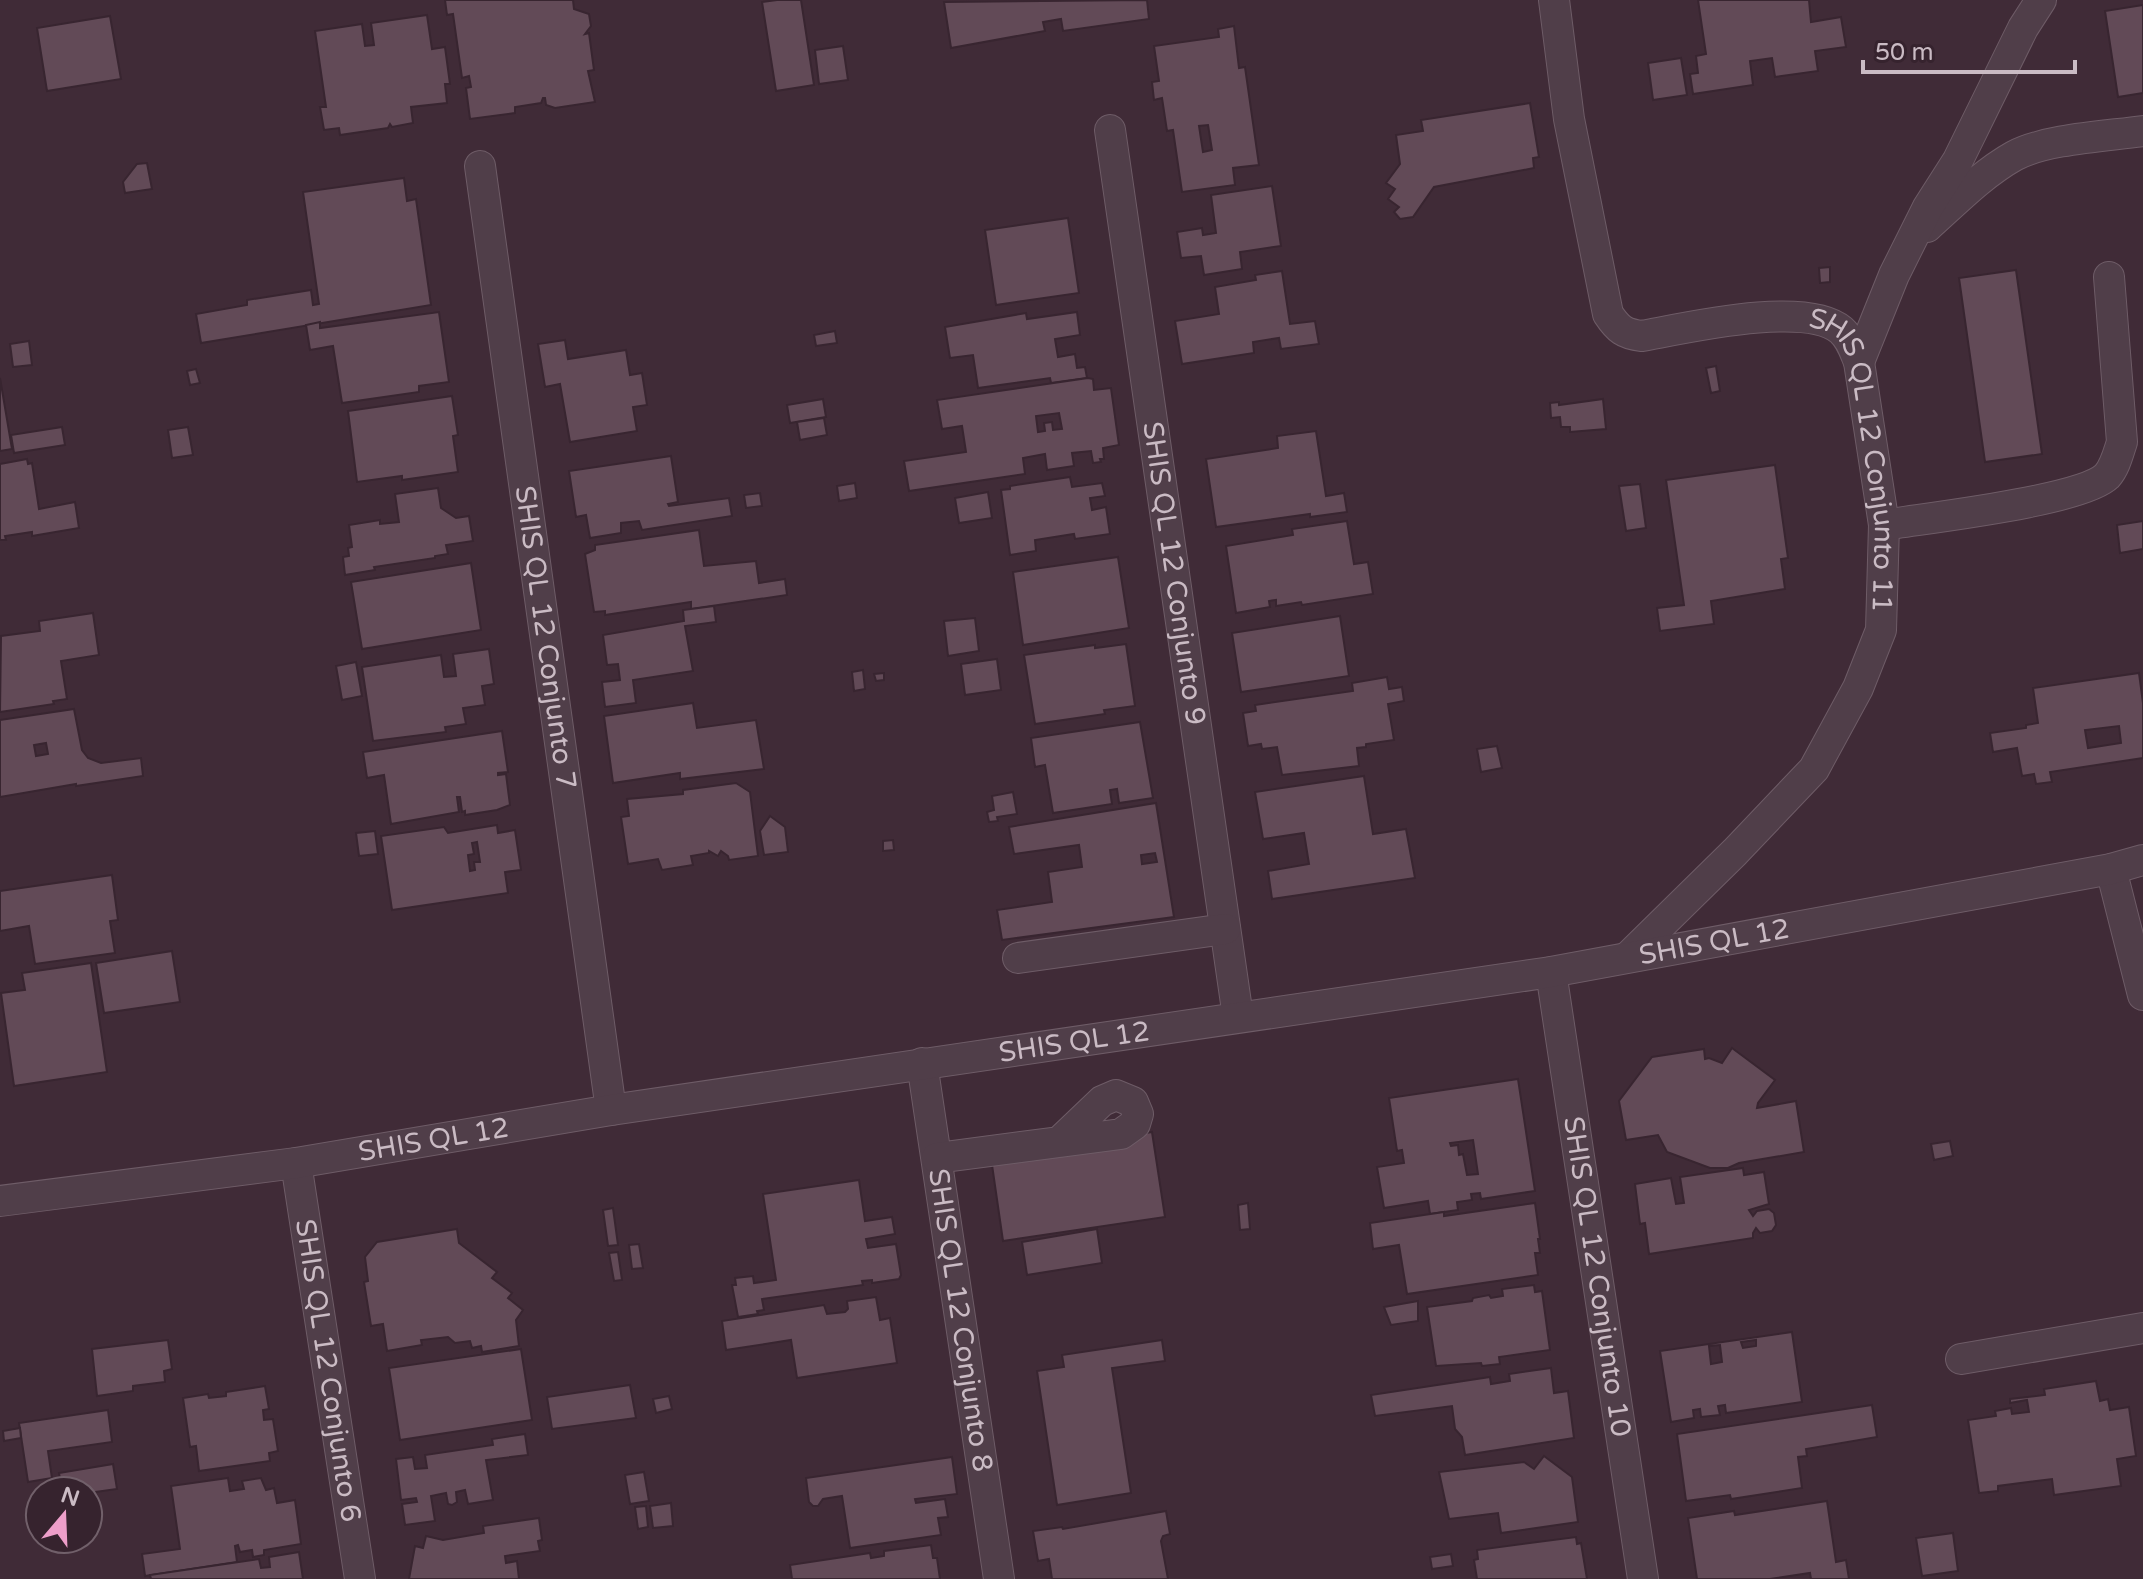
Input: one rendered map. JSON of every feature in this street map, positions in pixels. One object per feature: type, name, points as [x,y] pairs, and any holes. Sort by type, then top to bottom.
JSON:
[{"type":"street","name":"SHIS QL 12 Conjunto 11","points":[[1554,0],[1569,119],[1608,314],[1617,328],[1626,334],[1642,336],[1773,316],[1814,317],[1839,328],[1850,339],[1859,362],[1884,525],[1881,630],[1858,688],[1814,769],[1628,957]]},
{"type":"street","points":[[1859,362],[1928,207],[1958,160],[2023,28],[2041,0]]},
{"type":"street","name":"SHIS QL 12 Conjunto 9","points":[[1110,130],[1238,1017]]},
{"type":"street","points":[[1911,241],[1977,182],[2016,155],[2068,141],[2143,131]]},
{"type":"street","name":"SHIS QL 12 Conjunto 7","points":[[480,166],[611,1110]]},
{"type":"street","points":[[1884,525],[2045,499],[2091,486],[2107,476],[2116,462],[2122,442],[2109,277]]},
{"type":"street","name":"SHIS QL 12","points":[[0,1201],[296,1163],[611,1110],[1551,972],[2111,869],[2143,860]]},
{"type":"street","points":[[2111,869],[2143,995]]},
{"type":"street","points":[[1018,958],[1225,929]]},
{"type":"street","name":"SHIS QL 12 Conjunto 10","points":[[1551,972],[1643,1579]]},
{"type":"street","name":"SHIS QL 12 Conjunto 8","points":[[922,1063],[999,1579]]},
{"type":"street","points":[[937,1158],[1059,1142]]},
{"type":"street","name":"SHIS QL 12 Conjunto 6","points":[[296,1163],[360,1579]]},
{"type":"street","points":[[1961,1359],[2143,1328]]},
{"type":"building","points":[[445,0],[573,0],[574,9],[589,14],[591,26],[585,34],[589,33],[594,70],[588,71],[595,102],[555,108],[546,105],[543,98],[541,103],[515,107],[515,113],[470,119],[466,88],[471,87],[469,76],[462,78],[453,14],[447,15]]},
{"type":"building","points":[[801,0],[814,85],[776,91],[762,2]]},
{"type":"building","points":[[1147,0],[1149,19],[1063,31],[1061,19],[1043,22],[1045,31],[951,48],[944,2]]},
{"type":"building","points":[[1698,0],[1809,0],[1811,22],[1841,17],[1846,47],[1815,51],[1818,71],[1775,77],[1772,58],[1750,61],[1753,85],[1693,94],[1690,74],[1698,73],[1696,56],[1706,54]]},
{"type":"building","points":[[2143,5],[2143,93],[2118,97],[2105,11]]},
{"type":"building","points":[[427,15],[432,49],[445,47],[450,84],[445,84],[447,103],[411,107],[413,123],[392,127],[390,124],[388,128],[340,135],[339,128],[324,130],[320,107],[326,107],[315,31],[362,24],[365,46],[374,45],[371,23]]},
{"type":"building","points":[[110,16],[121,79],[47,91],[37,28]]},
{"type":"building","points":[[1234,26],[1239,68],[1245,67],[1259,165],[1233,168],[1235,185],[1182,192],[1173,130],[1167,131],[1162,98],[1154,100],[1152,82],[1159,81],[1154,46],[1219,37],[1218,29]],"holes":[[[1208,125],[1212,150],[1203,152],[1199,126]]]},
{"type":"building","points":[[843,46],[848,80],[819,84],[815,50]]},
{"type":"building","points":[[1681,58],[1687,95],[1653,100],[1648,63]]},
{"type":"building","points":[[1530,103],[1539,157],[1533,158],[1534,168],[1434,187],[1413,217],[1400,219],[1394,212],[1399,207],[1388,199],[1395,189],[1386,183],[1400,164],[1396,135],[1423,131],[1421,120]]},
{"type":"building","points":[[147,163],[152,189],[125,193],[123,182],[137,164]]},
{"type":"building","points":[[404,178],[407,201],[416,199],[431,305],[201,343],[196,314],[247,305],[247,300],[311,290],[313,305],[319,304],[303,192]]},
{"type":"building","points":[[1272,186],[1281,246],[1240,252],[1242,269],[1204,275],[1201,256],[1181,258],[1177,232],[1202,228],[1203,235],[1216,233],[1211,195]]},
{"type":"building","points":[[1068,218],[1079,293],[996,305],[985,230]]},
{"type":"building","points":[[1830,267],[1830,282],[1820,283],[1819,268]]},
{"type":"building","points":[[2016,270],[2042,454],[1985,462],[1959,278]]},
{"type":"building","points":[[1282,271],[1290,324],[1315,321],[1319,344],[1281,349],[1279,338],[1253,342],[1254,353],[1182,364],[1175,321],[1219,314],[1215,287],[1256,280],[1255,275]]},
{"type":"building","points":[[439,312],[449,382],[419,386],[419,392],[342,403],[333,346],[310,350],[306,325],[320,322],[320,328]]},
{"type":"building","points":[[1077,312],[1080,335],[1055,339],[1058,357],[1075,354],[1077,368],[1085,367],[1087,378],[1051,383],[1050,378],[978,388],[973,355],[950,358],[945,327],[1026,313],[1027,319]]},
{"type":"building","points":[[835,331],[837,343],[816,346],[814,335]]},
{"type":"building","points":[[565,340],[568,359],[626,350],[630,375],[642,373],[647,405],[633,407],[637,431],[570,442],[560,384],[545,387],[538,344]]},
{"type":"building","points":[[29,341],[32,365],[13,367],[10,344]]},
{"type":"building","points":[[1716,366],[1720,391],[1711,393],[1706,368]]},
{"type":"building","points":[[196,369],[200,383],[190,385],[187,371]]},
{"type":"building","points":[[0,378],[12,449],[0,451]]},
{"type":"building","points":[[1093,379],[1094,390],[1111,388],[1119,445],[1103,448],[1104,459],[1100,459],[1101,462],[1093,463],[1091,451],[1072,453],[1074,466],[1047,470],[1045,454],[1023,458],[1025,474],[909,491],[904,461],[966,452],[962,426],[942,429],[937,400]],"holes":[[[1059,413],[1062,429],[1053,430],[1052,422],[1044,423],[1045,431],[1038,432],[1036,416]]]},
{"type":"building","points":[[452,396],[458,435],[453,436],[458,472],[402,480],[402,476],[357,482],[348,411]]},
{"type":"building","points":[[823,399],[826,417],[790,423],[787,405]]},
{"type":"building","points":[[1603,399],[1606,429],[1570,432],[1570,427],[1561,427],[1560,417],[1551,418],[1550,403],[1559,402],[1559,405]]},
{"type":"building","points":[[824,418],[827,435],[800,440],[797,422]]},
{"type":"building","points":[[62,427],[65,445],[14,453],[11,435]]},
{"type":"building","points":[[188,427],[193,455],[172,458],[168,430]]},
{"type":"building","points":[[1316,431],[1326,496],[1344,493],[1347,512],[1216,527],[1206,459],[1278,448],[1277,436]]},
{"type":"building","points":[[671,456],[678,502],[669,506],[729,498],[732,516],[642,530],[639,521],[621,523],[621,533],[590,538],[586,515],[576,517],[569,471]]},
{"type":"building","points":[[27,459],[28,464],[32,463],[39,509],[75,502],[79,528],[32,536],[32,532],[5,536],[6,540],[0,540],[0,464]]},
{"type":"building","points":[[1775,465],[1788,558],[1781,559],[1785,589],[1711,601],[1714,624],[1660,631],[1657,608],[1684,605],[1666,480]]},
{"type":"building","points":[[1070,477],[1072,487],[1102,483],[1105,496],[1090,498],[1092,510],[1106,507],[1110,534],[1075,539],[1074,534],[1035,540],[1036,551],[1010,555],[1001,490]]},
{"type":"building","points":[[855,483],[857,498],[839,501],[837,486]]},
{"type":"building","points":[[1640,484],[1646,528],[1626,531],[1619,486]]},
{"type":"building","points":[[438,488],[441,508],[456,518],[469,516],[473,541],[446,545],[448,554],[435,558],[374,567],[375,570],[345,575],[343,557],[349,556],[348,548],[352,547],[349,525],[380,520],[380,524],[399,522],[395,494]]},
{"type":"building","points":[[988,492],[992,518],[959,523],[955,498]]},
{"type":"building","points":[[760,493],[762,506],[746,508],[744,495]]},
{"type":"building","points":[[1347,521],[1354,564],[1368,562],[1373,594],[1302,605],[1301,602],[1276,606],[1276,600],[1269,601],[1270,607],[1236,613],[1226,546],[1293,535],[1292,529]]},
{"type":"building","points":[[2143,521],[2143,549],[2120,553],[2117,525]]},
{"type":"building","points":[[699,530],[704,566],[756,561],[759,583],[785,579],[787,595],[691,609],[691,602],[605,615],[605,611],[594,612],[585,554],[595,550],[595,545]]},
{"type":"building","points":[[1118,557],[1129,628],[1023,645],[1013,572]]},
{"type":"building","points":[[471,563],[481,630],[362,649],[351,582]]},
{"type":"building","points":[[714,606],[716,622],[685,626],[693,671],[633,680],[636,703],[605,707],[602,682],[620,680],[618,664],[607,665],[603,635],[684,621],[683,610]]},
{"type":"building","points":[[93,613],[99,655],[61,661],[67,699],[53,701],[54,704],[0,712],[1,636],[40,631],[39,621]]},
{"type":"building","points":[[1340,616],[1349,676],[1241,692],[1232,633]]},
{"type":"building","points":[[975,618],[979,651],[948,656],[944,621]]},
{"type":"building","points":[[1126,644],[1135,706],[1104,710],[1105,714],[1035,724],[1024,655]]},
{"type":"building","points":[[489,649],[494,684],[482,686],[485,705],[463,708],[466,724],[445,727],[446,732],[373,741],[362,667],[441,655],[444,677],[456,676],[453,654]]},
{"type":"building","points":[[997,659],[1001,690],[965,695],[961,664]]},
{"type":"building","points":[[356,662],[362,696],[342,700],[336,666]]},
{"type":"building","points":[[863,670],[865,689],[854,691],[852,672]]},
{"type":"building","points":[[884,673],[884,680],[876,681],[874,674]]},
{"type":"building","points":[[2139,673],[2143,703],[2143,758],[2050,772],[2052,782],[2036,784],[2034,774],[2022,776],[2017,748],[1993,752],[1990,733],[2026,728],[2026,725],[2038,723],[2033,688]],"holes":[[[2119,726],[2121,743],[2088,748],[2085,730]]]},
{"type":"building","points":[[1387,677],[1389,689],[1402,687],[1404,701],[1388,704],[1394,740],[1357,748],[1359,766],[1282,775],[1277,747],[1262,749],[1261,744],[1248,746],[1243,713],[1256,711],[1255,705],[1353,691],[1352,683]]},
{"type":"building","points":[[693,703],[697,728],[756,720],[764,769],[680,779],[680,773],[613,783],[604,716]]},
{"type":"building","points":[[74,709],[82,750],[88,758],[101,763],[141,758],[143,776],[0,797],[0,720]],"holes":[[[46,743],[48,754],[36,756],[34,745]]]},
{"type":"building","points":[[1140,722],[1153,798],[1119,803],[1117,789],[1110,790],[1112,804],[1053,813],[1045,765],[1035,767],[1031,738]]},
{"type":"building","points":[[502,731],[508,772],[498,775],[506,774],[510,805],[465,815],[460,797],[457,797],[459,812],[391,824],[384,775],[367,778],[363,752]]},
{"type":"building","points":[[1497,746],[1502,768],[1481,772],[1477,749]]},
{"type":"building","points":[[1364,776],[1373,834],[1406,829],[1415,878],[1272,899],[1268,871],[1309,864],[1304,833],[1263,839],[1255,792]]},
{"type":"building","points":[[736,783],[750,792],[758,856],[729,860],[721,851],[718,856],[709,851],[691,856],[693,865],[662,870],[658,859],[628,864],[621,817],[629,816],[627,799],[683,794],[683,790]]},
{"type":"building","points":[[1013,792],[1017,814],[997,817],[998,821],[989,822],[987,812],[994,810],[992,796]]},
{"type":"building","points":[[1156,803],[1174,917],[1002,940],[997,910],[1052,902],[1048,872],[1082,867],[1079,845],[1014,854],[1009,827]],"holes":[[[1155,853],[1157,862],[1142,864],[1141,855]]]},
{"type":"building","points":[[770,816],[785,827],[788,852],[764,855],[760,831]]},
{"type":"building","points":[[497,825],[498,833],[515,830],[521,870],[505,872],[508,893],[392,910],[381,836],[444,827],[448,833]],"holes":[[[477,842],[480,862],[474,862],[475,870],[470,871],[468,855],[474,854],[472,843]]]},
{"type":"building","points":[[375,831],[378,854],[359,856],[356,833]]},
{"type":"building","points":[[893,840],[894,850],[883,851],[883,841]]},
{"type":"building","points":[[112,875],[118,920],[110,921],[115,953],[35,964],[29,926],[0,931],[0,891]]},
{"type":"building","points":[[172,951],[180,1002],[104,1013],[96,963]]},
{"type":"building","points":[[91,963],[107,1072],[14,1086],[1,993],[25,990],[22,973]]},
{"type":"building","points":[[1732,1048],[1775,1080],[1757,1108],[1796,1101],[1804,1152],[1739,1163],[1728,1168],[1710,1168],[1667,1152],[1658,1135],[1626,1140],[1619,1101],[1652,1057],[1704,1049],[1705,1059],[1722,1063]]},
{"type":"building","points":[[1518,1079],[1535,1191],[1481,1199],[1480,1193],[1471,1194],[1472,1200],[1457,1202],[1458,1210],[1430,1214],[1428,1201],[1384,1208],[1377,1167],[1404,1163],[1402,1150],[1397,1151],[1389,1098]],"holes":[[[1473,1140],[1478,1174],[1467,1175],[1463,1154],[1459,1155],[1458,1145],[1451,1146],[1450,1143]]]},
{"type":"building","points":[[1152,1132],[1165,1217],[1003,1241],[991,1158]]},
{"type":"building","points":[[1950,1141],[1953,1156],[1934,1160],[1931,1144]]},
{"type":"building","points":[[1743,1168],[1744,1175],[1764,1172],[1769,1204],[1749,1210],[1753,1216],[1757,1211],[1769,1209],[1774,1213],[1776,1225],[1772,1231],[1760,1233],[1756,1228],[1753,1238],[1649,1254],[1645,1223],[1640,1224],[1635,1184],[1671,1178],[1676,1204],[1684,1203],[1680,1177]]},
{"type":"building","points":[[859,1180],[865,1221],[892,1217],[895,1234],[866,1239],[868,1248],[896,1244],[899,1279],[872,1283],[872,1280],[862,1281],[863,1285],[762,1299],[764,1310],[738,1317],[732,1285],[736,1285],[735,1278],[753,1276],[754,1283],[776,1280],[763,1194]]},
{"type":"building","points":[[1248,1203],[1250,1229],[1240,1230],[1238,1205]]},
{"type":"building","points":[[1535,1203],[1540,1239],[1540,1253],[1535,1253],[1538,1275],[1407,1294],[1399,1245],[1373,1249],[1370,1223]]},
{"type":"building","points":[[613,1208],[618,1245],[608,1246],[603,1210]]},
{"type":"building","points":[[457,1229],[459,1243],[497,1272],[492,1278],[512,1293],[508,1298],[523,1310],[516,1320],[519,1346],[482,1352],[481,1346],[472,1348],[470,1341],[455,1343],[448,1337],[421,1340],[422,1345],[387,1351],[383,1324],[371,1326],[364,1282],[368,1281],[365,1257],[377,1242]]},
{"type":"building","points":[[1097,1229],[1102,1263],[1027,1275],[1022,1242]]},
{"type":"building","points":[[639,1244],[643,1268],[632,1269],[629,1245]]},
{"type":"building","points":[[618,1252],[622,1280],[614,1281],[609,1253]]},
{"type":"building","points":[[1534,1285],[1535,1292],[1542,1291],[1550,1350],[1499,1357],[1500,1364],[1436,1366],[1427,1307],[1472,1301],[1473,1298],[1489,1295],[1491,1298],[1503,1296],[1502,1289]]},
{"type":"building","points":[[876,1297],[880,1320],[890,1318],[897,1363],[797,1378],[791,1340],[726,1350],[722,1321],[824,1305],[827,1314],[845,1312],[848,1309],[847,1301]]},
{"type":"building","points":[[1418,1301],[1418,1321],[1391,1325],[1384,1307]]},
{"type":"building","points":[[1792,1332],[1802,1402],[1726,1413],[1725,1405],[1718,1406],[1720,1415],[1701,1417],[1700,1409],[1693,1410],[1694,1418],[1671,1422],[1660,1351]],"holes":[[[1756,1340],[1756,1346],[1743,1348],[1741,1342]],[[1720,1345],[1722,1362],[1711,1364],[1709,1346]]]},
{"type":"building","points":[[168,1340],[172,1369],[164,1371],[165,1382],[133,1386],[133,1391],[97,1396],[92,1349]]},
{"type":"building","points":[[1162,1340],[1165,1361],[1112,1368],[1131,1493],[1057,1505],[1037,1371],[1064,1367],[1062,1355]]},
{"type":"building","points":[[521,1349],[532,1420],[400,1440],[389,1368]]},
{"type":"building","points":[[1551,1368],[1554,1393],[1568,1391],[1574,1438],[1465,1455],[1462,1437],[1455,1429],[1452,1406],[1375,1416],[1371,1395],[1490,1377],[1491,1384],[1510,1381],[1509,1374]]},
{"type":"building","points":[[2096,1381],[2100,1401],[2108,1399],[2110,1410],[2129,1407],[2136,1456],[2117,1459],[2121,1486],[2054,1495],[2052,1479],[1998,1486],[1998,1491],[1979,1493],[1968,1420],[1996,1416],[1995,1411],[2011,1408],[2012,1414],[2029,1412],[2027,1400],[2010,1403],[2010,1399],[2045,1395],[2044,1389]]},
{"type":"building","points":[[630,1385],[636,1418],[552,1429],[547,1397]]},
{"type":"building","points":[[265,1386],[269,1409],[263,1410],[264,1420],[273,1419],[278,1451],[269,1453],[270,1461],[199,1471],[196,1446],[190,1447],[183,1398],[208,1394],[209,1398],[226,1396],[226,1392]]},
{"type":"building","points":[[669,1396],[672,1409],[656,1413],[653,1399]]},
{"type":"building","points":[[1872,1405],[1877,1437],[1806,1449],[1807,1456],[1798,1457],[1802,1488],[1731,1499],[1730,1495],[1686,1501],[1677,1434]]},
{"type":"building","points":[[108,1410],[112,1442],[48,1451],[52,1475],[27,1475],[19,1423]]},
{"type":"building","points":[[20,1428],[21,1438],[4,1441],[3,1431]]},
{"type":"building","points":[[525,1434],[528,1455],[486,1460],[493,1500],[468,1504],[465,1490],[456,1492],[457,1502],[452,1505],[448,1504],[446,1493],[431,1496],[435,1521],[405,1525],[402,1504],[417,1502],[416,1498],[401,1500],[396,1459],[413,1457],[415,1469],[427,1468],[425,1455],[493,1445],[492,1439]]},
{"type":"building","points":[[1544,1456],[1572,1477],[1578,1522],[1501,1533],[1498,1513],[1449,1519],[1439,1472],[1524,1462],[1534,1469]]},
{"type":"building","points":[[952,1457],[957,1494],[915,1499],[916,1503],[945,1499],[948,1517],[938,1518],[941,1535],[850,1548],[842,1496],[823,1499],[818,1506],[809,1502],[806,1478]]},
{"type":"building","points":[[113,1464],[117,1489],[104,1491],[104,1475],[59,1473]]},
{"type":"building","points":[[644,1472],[649,1501],[630,1504],[625,1475]]},
{"type":"building","points":[[228,1478],[230,1491],[244,1489],[242,1481],[261,1478],[266,1490],[274,1488],[277,1503],[295,1500],[301,1544],[264,1550],[264,1555],[253,1557],[252,1550],[240,1552],[238,1545],[235,1546],[237,1562],[145,1576],[142,1554],[180,1549],[171,1486]]},
{"type":"building","points":[[1827,1501],[1836,1562],[1846,1560],[1849,1579],[1811,1579],[1810,1573],[1770,1579],[1697,1579],[1688,1518],[1734,1511],[1735,1515]]},
{"type":"building","points":[[671,1503],[673,1526],[653,1528],[650,1506]]},
{"type":"building","points":[[646,1506],[648,1527],[638,1529],[635,1507]]},
{"type":"building","points":[[1166,1511],[1170,1534],[1163,1536],[1161,1541],[1168,1579],[1052,1579],[1049,1559],[1038,1561],[1033,1531],[1063,1529]]},
{"type":"building","points":[[539,1518],[540,1551],[505,1556],[506,1563],[517,1561],[519,1579],[409,1579],[415,1546],[423,1548],[426,1536],[443,1540],[484,1533],[483,1526]]},
{"type":"building","points":[[1953,1533],[1958,1571],[1922,1576],[1916,1538]]},
{"type":"building","points":[[1576,1537],[1577,1544],[1581,1543],[1587,1579],[1477,1579],[1474,1560],[1478,1559],[1477,1550]]},
{"type":"building","points":[[931,1545],[933,1558],[937,1558],[940,1579],[792,1579],[790,1565],[870,1553],[871,1558],[884,1556],[884,1551]]},
{"type":"building","points":[[299,1552],[303,1579],[151,1579],[150,1575],[259,1559],[261,1568],[270,1567],[269,1557]]},
{"type":"building","points":[[1451,1554],[1453,1566],[1432,1569],[1430,1557]]}]
